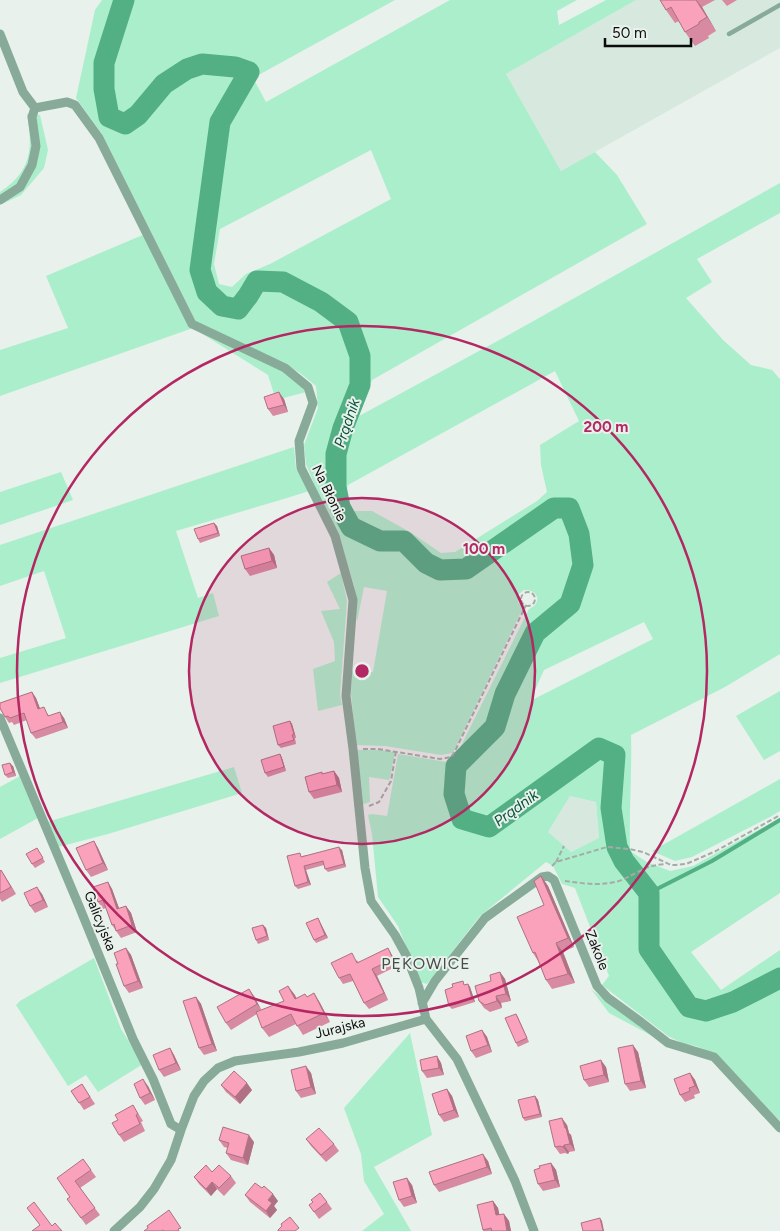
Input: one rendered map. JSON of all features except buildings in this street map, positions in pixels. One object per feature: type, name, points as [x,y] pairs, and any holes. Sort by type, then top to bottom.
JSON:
[{"type":"street","points":[[0,34],[23,92],[35,108],[32,116],[36,146],[32,165],[20,187],[0,200]]},
{"type":"street","name":"Na Błonie","points":[[35,108],[67,102],[75,105],[100,138],[192,324],[285,368],[308,387],[313,403],[299,442],[301,468],[335,536],[353,600],[346,696],[365,868],[371,901],[395,935],[406,955],[419,988],[426,1019]]},
{"type":"street","name":"Galicyjska","points":[[0,718],[133,1039],[153,1079],[171,1124],[181,1130]]},
{"type":"street","points":[[422,1003],[435,981],[485,918],[542,877],[551,878]]},
{"type":"street","name":"Zakole","points":[[551,878],[597,986],[608,998],[668,1043],[714,1057],[780,1128]]},
{"type":"street","points":[[426,1019],[458,1059],[515,1181],[534,1231]]},
{"type":"street","name":"Jurajska","points":[[114,1231],[140,1207],[154,1188],[171,1160],[194,1096],[204,1081],[218,1068],[235,1061],[299,1052],[343,1042],[426,1019]]},
{"type":"lane","points":[[729,34],[780,5]]},
{"type":"path","points":[[353,749],[378,748],[440,759],[454,754],[526,606],[532,604],[534,600],[530,592],[524,593],[521,597],[522,603],[526,606]]},
{"type":"path","points":[[359,810],[379,802],[391,781],[396,752]]},
{"type":"path","points":[[556,862],[607,847],[643,852],[676,866],[686,864],[709,854],[780,815]]},
{"type":"path","points":[[564,846],[550,869],[551,878],[600,884],[626,878],[653,865],[668,864]]},
{"type":"shaded area","points":[[636,0],[780,0],[780,48],[561,171],[506,74]]},
{"type":"shaded area","points":[[570,796],[596,802],[599,839],[570,852],[548,832]]},
{"type":"green space","points":[[102,0],[395,0],[253,78],[266,102],[450,0],[577,0],[557,11],[559,25],[606,0],[636,0],[506,74],[561,171],[595,152],[617,175],[647,224],[372,380],[359,416],[780,183],[780,213],[697,259],[712,282],[686,298],[723,340],[751,365],[772,370],[780,379],[780,654],[725,687],[631,735],[630,851],[647,862],[670,871],[693,866],[780,818],[780,893],[691,952],[721,990],[780,950],[780,1121],[718,1056],[668,1036],[602,985],[609,976],[575,888],[562,884],[553,866],[546,862],[480,916],[427,984],[420,982],[398,926],[378,897],[372,834],[368,815],[387,816],[398,754],[447,762],[456,756],[529,609],[536,603],[537,597],[529,590],[524,590],[518,595],[518,602],[523,608],[453,753],[441,755],[385,746],[356,745],[351,694],[352,670],[373,672],[387,591],[364,587],[357,622],[354,586],[340,538],[325,510],[306,464],[304,445],[318,408],[316,386],[285,364],[196,322],[102,134],[76,98],[95,10]],"holes":[[[371,150],[391,199],[270,264],[246,274],[232,287],[219,284],[214,264],[220,229]],[[555,371],[579,421],[540,445],[541,465],[547,492],[537,501],[455,552],[441,553],[410,532],[372,511],[350,511],[345,496],[348,485]],[[644,622],[653,639],[530,701],[544,670]],[[570,796],[596,802],[599,838],[571,852],[548,832]]]},
{"type":"green space","points":[[27,114],[40,115],[48,150],[44,168],[21,195],[0,205],[0,192],[19,176],[28,158],[30,138]]},
{"type":"green space","points":[[145,234],[184,317],[283,371],[306,392],[276,400],[268,375],[193,328],[0,396],[0,350],[68,328],[46,276]]},
{"type":"green space","points":[[294,447],[296,469],[309,491],[176,531],[198,598],[213,593],[219,616],[0,683],[0,658],[66,638],[44,571],[0,586],[0,545]]},
{"type":"green space","points":[[61,472],[73,500],[0,525],[0,492]]},
{"type":"green space","points":[[341,573],[347,601],[340,695],[342,705],[318,711],[313,669],[335,661],[334,642],[321,611],[340,609],[327,582]]},
{"type":"green space","points":[[780,691],[780,751],[764,760],[736,716]]},
{"type":"green space","points":[[357,750],[395,752],[389,780],[369,777],[370,802],[361,805]]},
{"type":"green space","points":[[234,767],[242,793],[108,834],[58,847],[47,822]]},
{"type":"green space","points":[[20,776],[38,818],[0,839],[0,787]]},
{"type":"green space","points":[[780,779],[780,811],[770,817],[692,857],[675,861],[652,851]]},
{"type":"green space","points":[[94,958],[121,1029],[143,1064],[98,1092],[86,1075],[68,1086],[16,1005]]},
{"type":"green space","points":[[591,989],[613,1007],[656,1038],[609,1013]]},
{"type":"green space","points":[[410,1033],[432,1135],[374,1167],[411,1231],[362,1231],[384,1214],[364,1181],[361,1154],[344,1108]]},
{"type":"waterway","name":"Prądnik","points":[[124,0],[104,63],[104,89],[109,117],[125,124],[138,115],[164,84],[187,69],[202,64],[235,67],[249,72],[220,122],[200,270],[207,292],[222,306],[238,309],[257,281],[283,282],[321,302],[348,322],[360,356],[360,385],[343,428],[336,454],[336,487],[340,507],[351,527],[380,541],[404,541],[426,563],[440,570],[466,569],[554,508],[569,508],[579,534],[583,565],[570,604],[535,633],[505,694],[495,727],[456,766],[454,794],[462,819],[489,827],[599,748],[615,755],[611,808],[617,847],[624,861],[649,893],[649,949],[689,1007],[706,1011],[733,1002],[780,978]]},
{"type":"waterway","points":[[649,893],[712,861],[780,820]]},
{"type":"district","name":"PĘKOWICE","points":[[426,963]]}]
